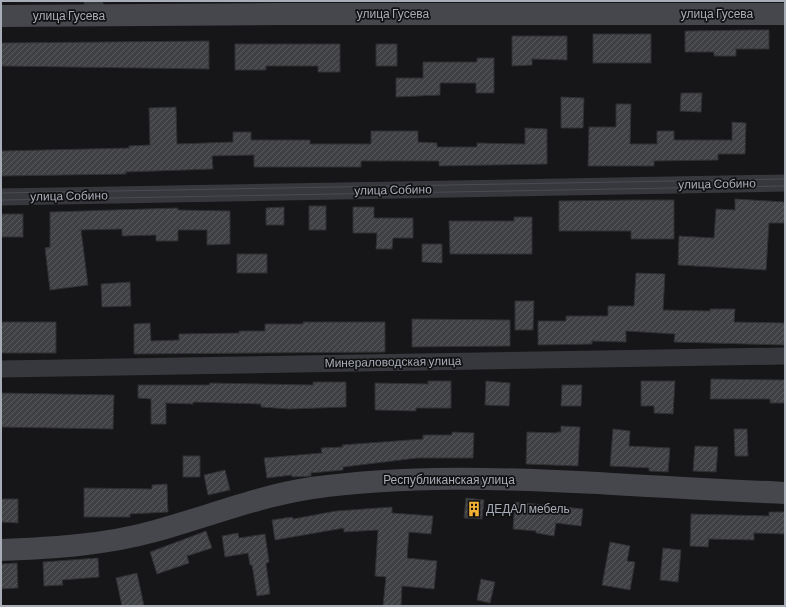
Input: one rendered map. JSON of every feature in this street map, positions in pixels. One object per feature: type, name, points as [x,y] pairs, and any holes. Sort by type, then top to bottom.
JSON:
[{"type":"street","name":"улица Гусева","points":[[1,16],[96,8],[785,14]]},
{"type":"street","name":"улица Собино","points":[[1,197],[785,183]]},
{"type":"street","name":"Минераловодская улица","points":[[1,369],[785,356]]},
{"type":"street","name":"Республиканская улица","points":[[1,550],[66,546],[124,539],[156,531],[250,502],[309,488],[372,481],[430,478],[528,480],[785,493]]},
{"type":"building","points":[[769,30],[769,49],[736,49],[736,56],[714,56],[714,52],[685,52],[685,31]]},
{"type":"building","points":[[593,34],[651,34],[651,63],[593,63]]},
{"type":"building","points":[[512,36],[567,36],[567,60],[532,59],[532,65],[512,66]]},
{"type":"building","points":[[209,41],[209,69],[1,66],[1,43]]},
{"type":"building","points":[[235,44],[340,44],[340,72],[318,72],[318,66],[266,66],[266,70],[235,70]]},
{"type":"building","points":[[376,44],[397,44],[397,66],[376,66]]},
{"type":"building","points":[[477,58],[494,58],[494,93],[476,93],[476,83],[440,83],[440,95],[396,97],[396,78],[423,78],[423,62],[477,62]]},
{"type":"building","points":[[681,93],[702,93],[701,112],[680,111]]},
{"type":"building","points":[[561,97],[584,98],[583,128],[561,128]]},
{"type":"building","points":[[616,104],[631,104],[630,144],[657,144],[657,131],[674,131],[674,140],[732,140],[732,122],[746,123],[745,154],[718,154],[718,160],[654,161],[654,166],[588,166],[589,127],[616,127]]},
{"type":"building","points":[[176,107],[177,144],[233,142],[233,132],[251,132],[251,140],[310,140],[310,144],[371,144],[371,131],[418,131],[418,142],[437,143],[437,147],[477,147],[477,143],[525,144],[525,128],[547,129],[547,164],[439,166],[439,161],[361,161],[361,167],[254,167],[254,155],[212,156],[213,169],[126,172],[126,174],[1,176],[1,151],[129,148],[129,146],[150,145],[149,108]]},
{"type":"building","points":[[735,199],[785,202],[785,223],[769,223],[766,270],[678,265],[679,236],[714,238],[716,209],[735,210]]},
{"type":"building","points":[[674,200],[674,239],[631,239],[631,231],[559,231],[559,201]]},
{"type":"building","points":[[309,206],[326,206],[326,230],[309,230]]},
{"type":"building","points":[[284,207],[284,225],[266,225],[266,208]]},
{"type":"building","points":[[353,207],[374,207],[374,218],[413,218],[413,238],[393,238],[392,249],[376,249],[377,233],[353,233]]},
{"type":"building","points":[[178,208],[178,210],[230,211],[230,244],[207,245],[207,230],[178,230],[178,241],[156,241],[156,235],[122,236],[122,229],[81,230],[88,285],[50,290],[45,248],[50,247],[50,212]]},
{"type":"building","points":[[1,214],[23,214],[23,237],[1,237]]},
{"type":"building","points":[[514,217],[532,217],[532,254],[450,254],[449,221],[514,221]]},
{"type":"building","points":[[422,244],[442,244],[442,263],[422,262]]},
{"type":"building","points":[[237,254],[267,254],[267,273],[237,273]]},
{"type":"building","points":[[636,273],[665,274],[663,310],[710,311],[710,309],[735,309],[734,322],[785,323],[785,345],[674,342],[675,334],[626,331],[626,342],[592,341],[592,344],[538,345],[538,321],[566,321],[566,316],[608,316],[608,306],[634,306]]},
{"type":"building","points":[[130,282],[131,306],[102,307],[101,284]]},
{"type":"building","points":[[515,301],[534,301],[533,330],[515,330]]},
{"type":"building","points":[[412,319],[510,320],[510,346],[412,347]]},
{"type":"building","points":[[1,322],[56,322],[56,353],[1,353]]},
{"type":"building","points":[[303,322],[385,322],[385,352],[134,354],[134,324],[150,323],[151,341],[179,340],[179,334],[265,331],[265,324],[303,324]]},
{"type":"building","points":[[711,379],[785,380],[785,403],[770,403],[770,399],[710,399]]},
{"type":"building","points":[[428,381],[451,381],[451,408],[416,408],[416,411],[375,410],[375,383],[428,384]]},
{"type":"building","points":[[486,381],[510,383],[509,406],[485,405]]},
{"type":"building","points":[[641,381],[675,381],[673,414],[654,413],[654,406],[641,406]]},
{"type":"building","points":[[313,382],[346,382],[346,407],[289,409],[261,407],[261,404],[193,402],[193,404],[166,403],[166,424],[151,424],[151,399],[138,398],[138,385],[209,385],[210,383],[313,385]]},
{"type":"building","points":[[562,385],[582,385],[581,406],[561,406]]},
{"type":"building","points":[[1,393],[114,395],[113,429],[1,427]]},
{"type":"building","points":[[561,426],[580,427],[578,466],[526,464],[527,432],[557,433],[561,432]]},
{"type":"building","points":[[613,429],[630,431],[629,446],[670,448],[668,472],[649,471],[649,468],[610,466]]},
{"type":"building","points":[[734,429],[747,429],[748,456],[735,456]]},
{"type":"building","points":[[452,432],[474,433],[473,458],[417,458],[343,467],[343,470],[311,473],[311,476],[292,477],[292,475],[267,478],[264,458],[322,453],[321,448],[423,439],[423,435],[452,435]]},
{"type":"building","points":[[695,446],[718,447],[716,472],[693,471]]},
{"type":"building","points":[[183,456],[200,456],[200,477],[183,477]]},
{"type":"building","points":[[225,470],[230,490],[208,495],[204,475]]},
{"type":"building","points":[[167,484],[168,512],[130,514],[130,517],[84,517],[84,488],[152,489],[152,485]]},
{"type":"building","name":"ДЕДАЛ мебель","points":[[466,498],[484,500],[482,519],[464,518]]},
{"type":"building","points":[[1,499],[18,499],[18,523],[1,522]]},
{"type":"building","points":[[515,502],[583,509],[581,526],[556,523],[554,536],[536,533],[536,531],[513,529]]},
{"type":"building","points":[[392,507],[392,513],[433,516],[431,534],[409,532],[407,558],[437,561],[434,589],[402,586],[401,606],[383,606],[386,577],[375,576],[378,530],[344,532],[344,528],[275,540],[272,520],[292,517],[293,519],[336,511]]},
{"type":"building","points":[[769,512],[785,512],[785,534],[754,533],[754,540],[709,539],[708,547],[690,546],[691,514],[769,516]]},
{"type":"building","points":[[206,531],[212,548],[187,556],[189,563],[157,574],[150,552]]},
{"type":"building","points":[[238,533],[239,538],[265,534],[269,562],[266,563],[270,594],[257,596],[252,565],[250,565],[248,553],[225,557],[222,536]]},
{"type":"building","points":[[610,542],[630,546],[627,561],[635,562],[630,590],[602,585]]},
{"type":"building","points":[[663,548],[681,550],[678,582],[660,580]]},
{"type":"building","points":[[98,558],[99,577],[62,580],[63,585],[44,586],[43,562]]},
{"type":"building","points":[[17,563],[18,588],[1,589],[1,564]]},
{"type":"building","points":[[137,573],[144,606],[122,606],[116,578]]},
{"type":"building","points":[[481,579],[495,582],[490,603],[477,600]]},
{"type":"tram line","points":[[1,193],[785,179]]},
{"type":"tram line","points":[[1,200],[785,186]]},
{"type":"place","name":"ДЕДАЛ мебель","points":[[474,509]]}]
